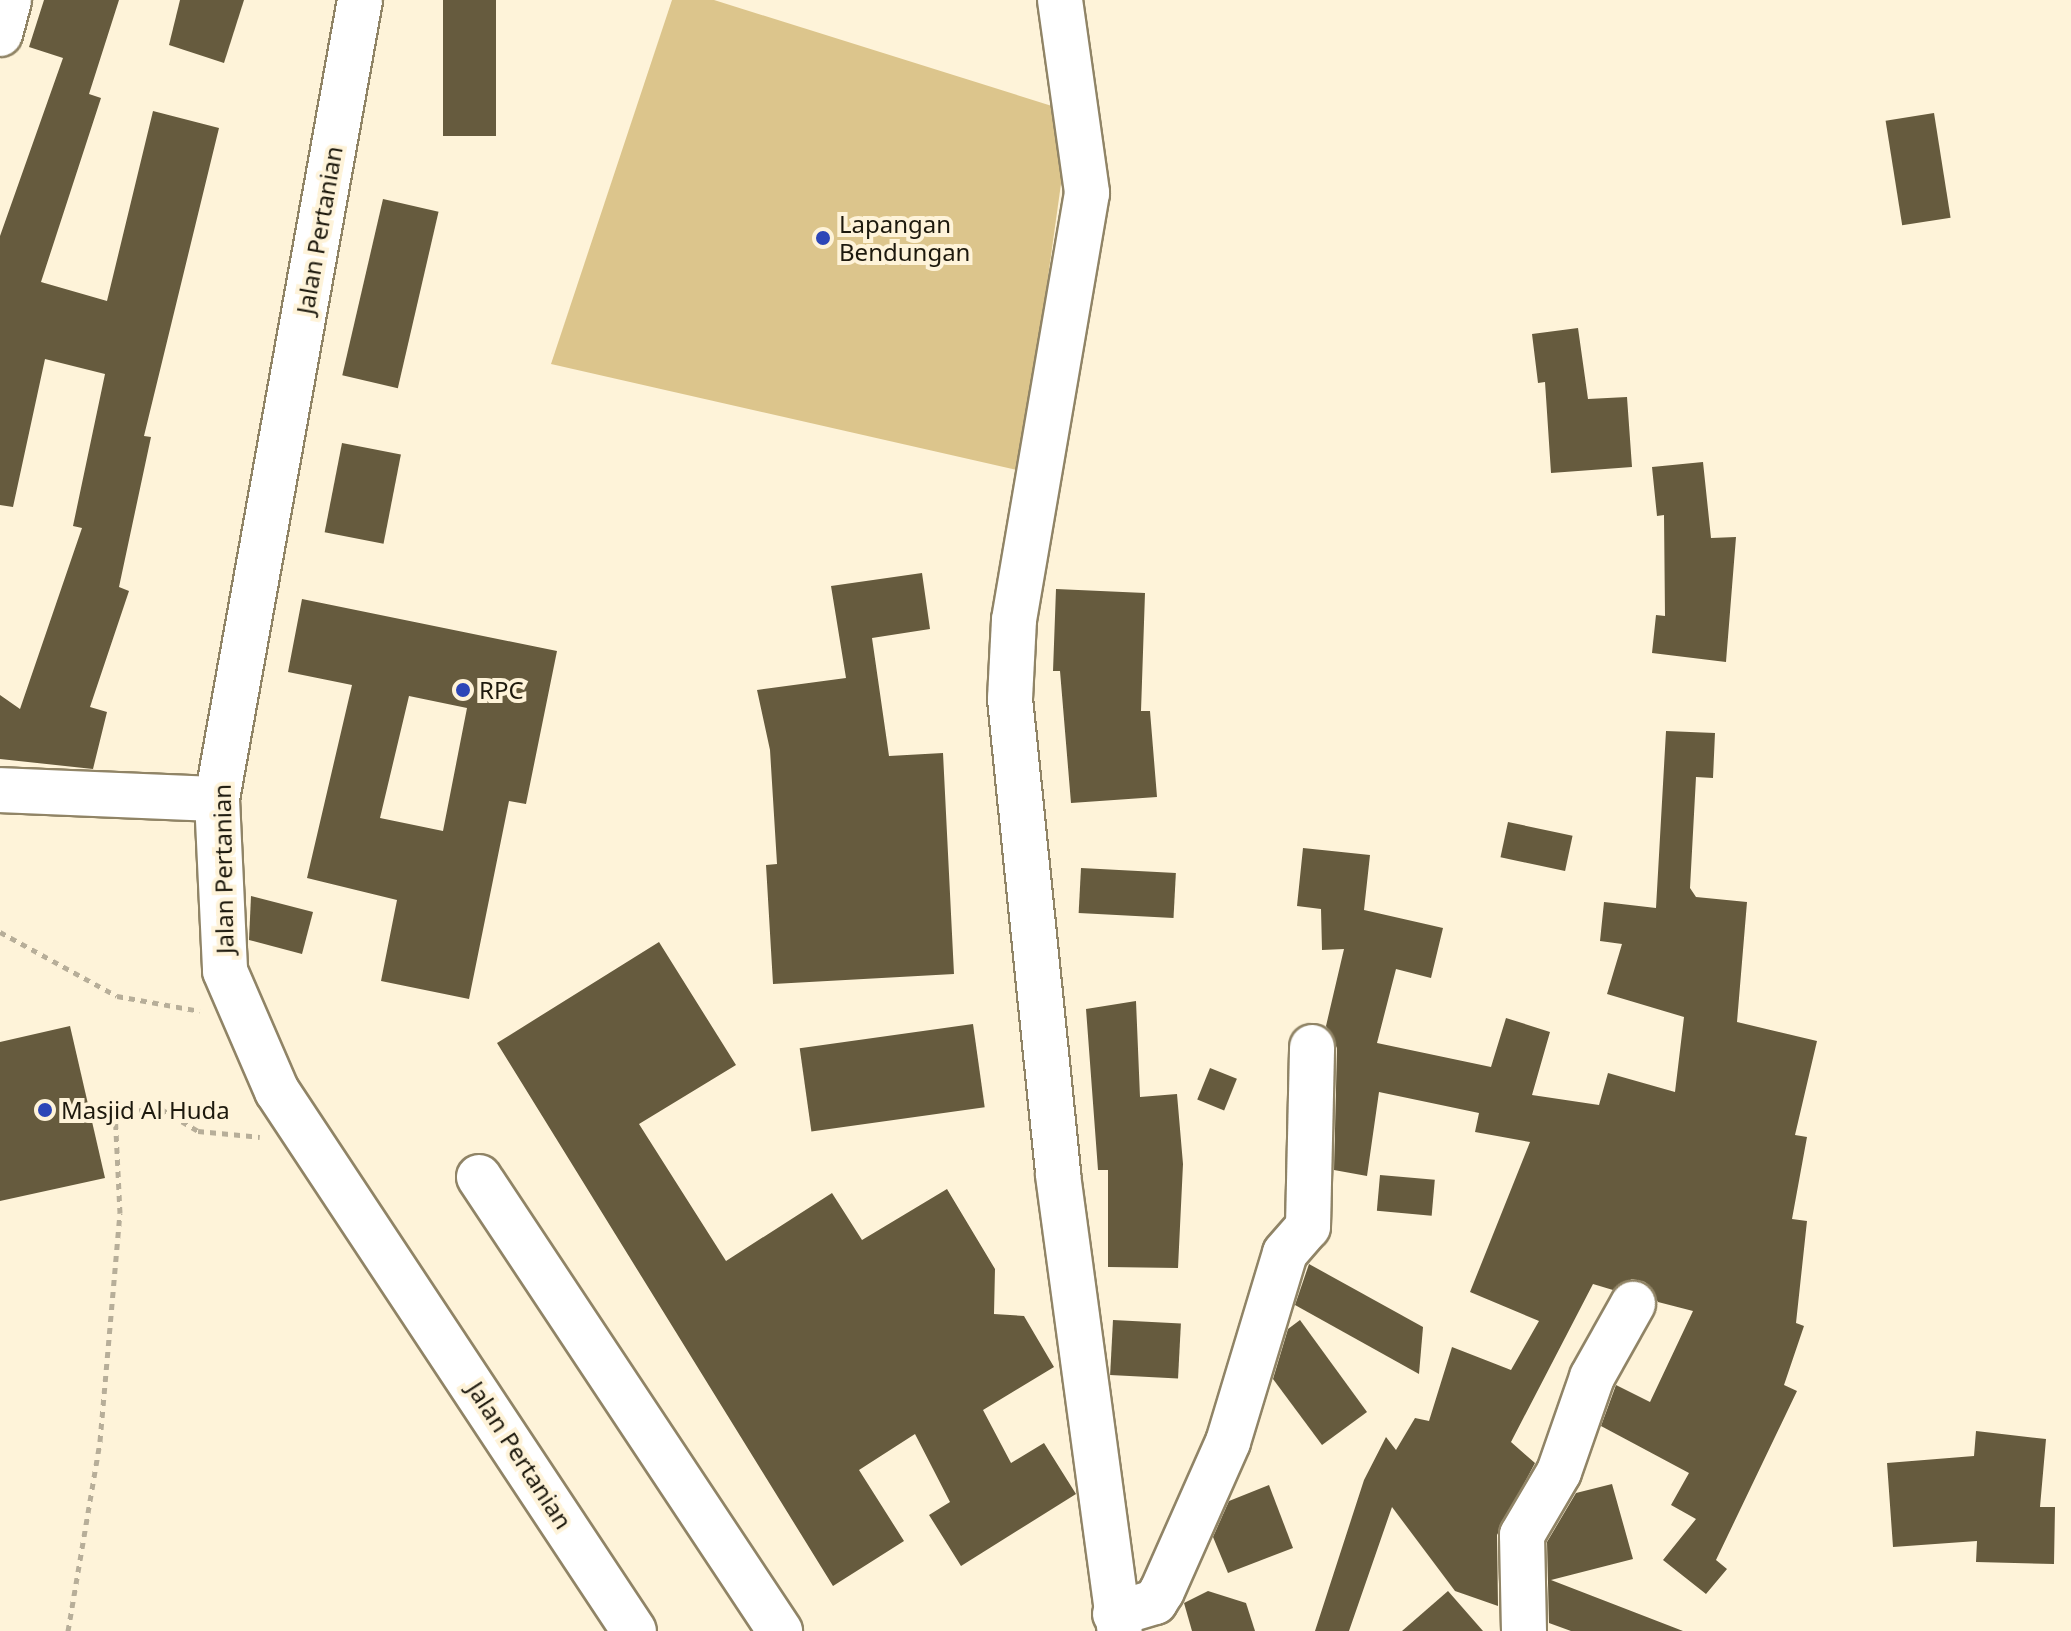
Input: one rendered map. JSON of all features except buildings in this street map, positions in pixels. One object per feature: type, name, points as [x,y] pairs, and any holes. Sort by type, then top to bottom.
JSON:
[{"type":"street","points":[[0,34],[9,0]]},
{"type":"street","name":"Jalan Pertanian","points":[[360,0],[217,799],[219,935],[240,1017],[309,1141],[634,1631]]},
{"type":"street","points":[[1060,0],[1087,193],[1016,605],[1010,699],[1053,1129],[1118,1623],[1155,1602],[1162,1591],[1228,1442],[1285,1253],[1308,1227],[1312,1047]]},
{"type":"street","points":[[0,790],[217,799]]},
{"type":"street","points":[[479,1177],[780,1631]]},
{"type":"street","points":[[1524,1631],[1522,1535],[1559,1472],[1592,1377],[1633,1304]]},
{"type":"path","points":[[0,932],[117,996],[240,1017]]},
{"type":"path","points":[[68,1631],[102,1426],[120,1213],[115,1112],[141,1106],[198,1131],[309,1141]]},
{"type":"shaded area","name":"Lapangan Bendungan","points":[[672,0],[714,0],[1071,112],[1021,471],[551,364]]},
{"type":"place","name":"Lapangan Bendungan","points":[[823,238]]},
{"type":"place","name":"RPC","points":[[463,690]]},
{"type":"place","name":"Masjid Al Huda","points":[[45,1110]]}]
